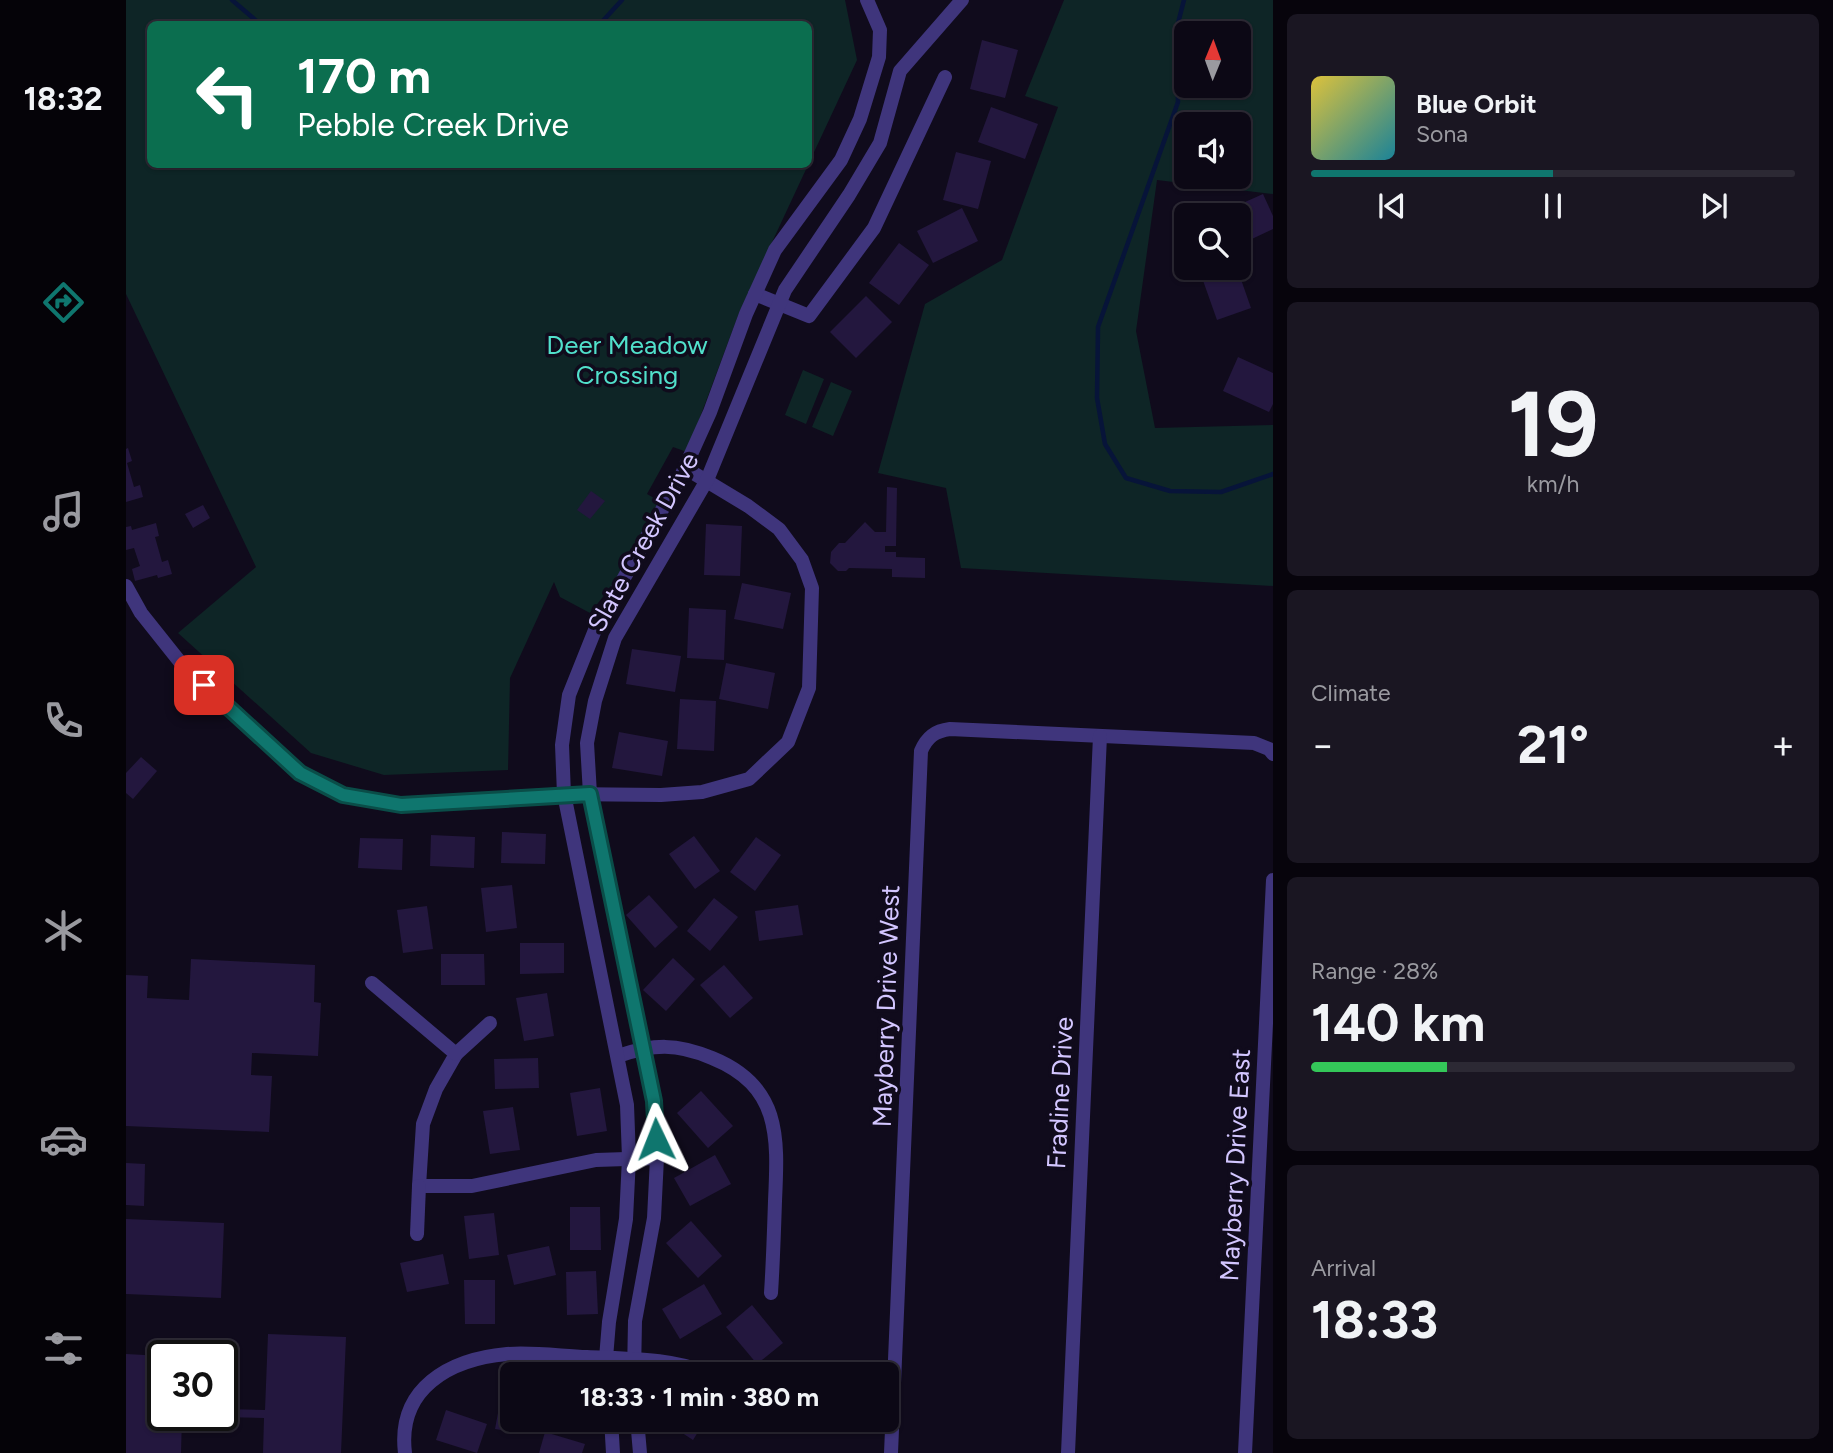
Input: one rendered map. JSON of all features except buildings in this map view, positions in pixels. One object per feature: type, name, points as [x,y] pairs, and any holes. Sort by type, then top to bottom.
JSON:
[{"type":"street","name":"Slate Creek Drive","points":[[606,1362],[608,1322],[626,1219],[629,1158],[626,1105],[618,1056],[564,794],[562,745],[569,695],[595,630],[685,468],[775,250],[841,160],[860,119],[879,57],[880,30],[867,0]]},
{"type":"street","name":"Slate Creek Drive","points":[[633,1362],[635,1321],[654,1218],[657,1158],[654,1101],[590,794],[587,743],[595,701],[615,638],[708,480],[785,289],[849,195],[880,143],[900,71],[962,0]]},
{"type":"street","points":[[755,293],[809,316],[874,228],[945,78]]},
{"type":"street","points":[[126,586],[141,612],[184,667],[300,773],[343,795],[401,805],[564,794],[661,795],[702,792],[749,779],[788,742],[809,688],[812,588],[802,559],[779,529],[708,480],[685,468]]},
{"type":"street","name":"Mayberry Drive West","points":[[891,1453],[922,751],[931,735],[950,729],[1100,736]]},
{"type":"street","points":[[1100,736],[1254,743],[1269,749],[1273,754]]},
{"type":"street","name":"Fradine Drive","points":[[1069,1453],[1100,736]]},
{"type":"street","name":"Mayberry Drive East","points":[[1245,1453],[1273,880]]},
{"type":"street","points":[[372,983],[456,1054]]},
{"type":"street","points":[[417,1234],[423,1124],[436,1089],[456,1054],[490,1023]]},
{"type":"street","points":[[618,1056],[643,1048],[667,1045],[698,1052],[728,1064],[750,1080],[765,1102],[775,1128],[771,1293]]},
{"type":"street","points":[[419,1186],[472,1186],[584,1163],[657,1158]]},
{"type":"street","points":[[405,1453],[408,1411],[418,1394],[432,1380],[464,1362],[509,1354],[606,1358],[618,1362]]},
{"type":"street","points":[[612,1432],[613,1453]]},
{"type":"street","points":[[638,1432],[640,1453]]},
{"type":"green space","name":"Deer Meadow Crossing","points":[[126,0],[845,0],[857,60],[812,156],[812,21],[147,21],[147,168],[807,168],[739,313],[687,452],[673,447],[647,494],[661,502],[618,578],[590,613],[560,597],[554,582],[510,678],[508,770],[384,775],[311,753],[178,633],[256,567],[126,294]]},
{"type":"green space","points":[[1064,0],[1273,0],[1273,194],[1232,189],[1251,189],[1251,112],[1174,112],[1174,182],[1157,180],[1136,331],[1155,428],[1273,425],[1273,586],[961,568],[946,488],[878,473],[925,304],[1002,260],[1058,107],[1025,96]]},
{"type":"green space","points":[[803,370],[824,379],[806,424],[785,415]]},
{"type":"green space","points":[[831,382],[852,391],[833,436],[812,427]]},
{"type":"waterway","points":[[232,0],[256,21]]},
{"type":"waterway","points":[[603,21],[622,0]]},
{"type":"waterway","points":[[1184,0],[1176,31],[1178,102],[1098,327],[1097,398],[1105,444],[1126,478],[1170,491],[1221,492],[1273,474]]},
{"type":"route","points":[[204,685],[300,773],[343,795],[401,805],[590,794],[654,1101],[656,1139]]}]
